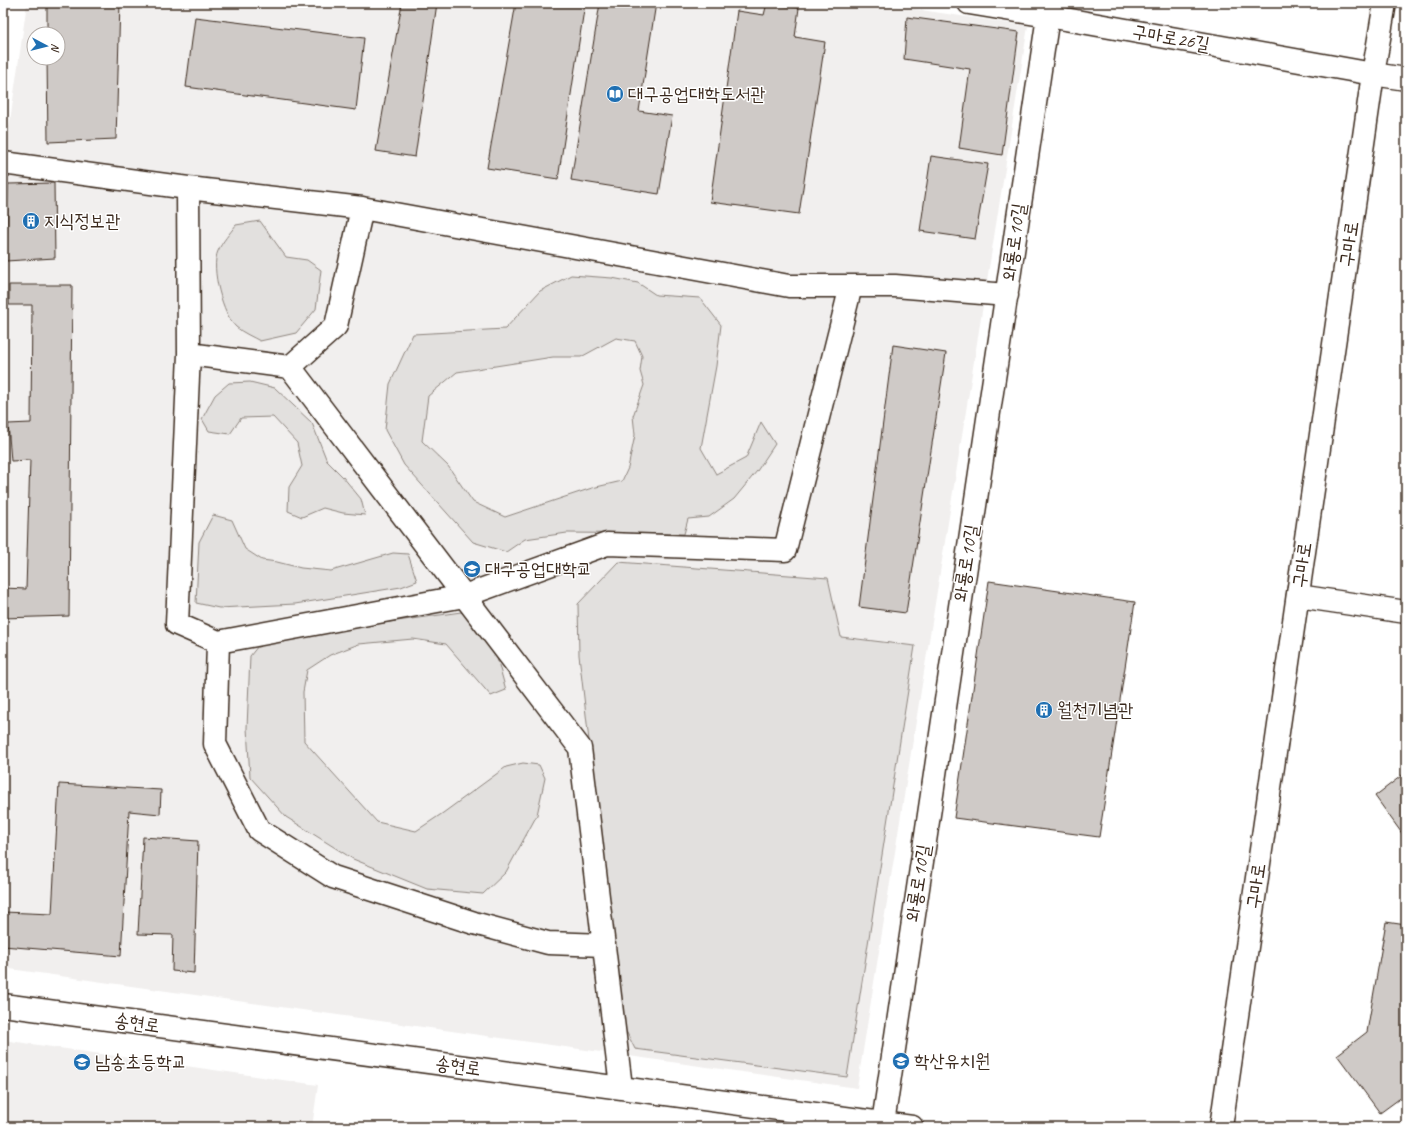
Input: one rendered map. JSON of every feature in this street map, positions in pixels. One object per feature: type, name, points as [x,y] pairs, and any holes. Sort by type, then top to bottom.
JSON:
[{"type":"street","name":"구마로26길","points":[[969,3],[1049,9],[1373,74],[1406,79]]},
{"type":"street","name":"구마로","points":[[1221,1127],[1373,74],[1385,3]]},
{"type":"street","name":"와룡로10길","points":[[883,1122],[1049,9]]},
{"type":"street","points":[[3,163],[188,188],[362,208],[789,286],[895,286],[1007,294]]},
{"type":"street","points":[[188,188],[189,354],[177,624],[218,642],[464,596],[607,544],[785,550],[851,286]]},
{"type":"street","points":[[290,367],[336,326],[362,208]]},
{"type":"street","points":[[189,354],[290,367],[580,748],[621,1087]]},
{"type":"street","points":[[1298,596],[1406,612]]},
{"type":"street","points":[[218,642],[215,744],[259,830],[333,877],[474,923],[548,943],[604,945]]},
{"type":"street","name":"송현로","points":[[3,1005],[912,1127]]},
{"type":"shaded area","name":"대구공업대학교","points":[[27,3],[874,3],[1028,26],[857,1088],[3,968],[3,170]]},
{"type":"shaded area","points":[[260,221],[286,257],[307,260],[321,270],[316,309],[296,333],[260,341],[236,327],[231,321],[222,302],[219,291],[216,259],[218,251],[236,225]]},
{"type":"shaded area","points":[[571,275],[612,278],[638,283],[656,295],[700,298],[721,325],[716,366],[701,448],[716,474],[746,458],[761,422],[775,444],[757,471],[734,499],[709,517],[688,519],[684,534],[567,533],[525,539],[506,552],[473,542],[404,465],[385,430],[390,384],[413,334],[505,329],[540,291]],"holes":[[[616,338],[635,341],[642,356],[640,371],[644,385],[633,416],[635,435],[628,468],[622,481],[592,488],[505,517],[473,502],[448,466],[422,441],[428,396],[457,372],[553,357],[581,357]]]},
{"type":"shaded area","points":[[250,382],[275,388],[312,423],[327,461],[343,477],[361,499],[365,515],[343,513],[323,508],[302,517],[288,511],[289,487],[302,466],[297,443],[273,417],[241,418],[230,434],[209,431],[202,419],[215,395],[229,383]]},
{"type":"shaded area","points":[[213,515],[232,520],[245,549],[262,560],[301,568],[331,571],[393,553],[408,554],[417,581],[401,587],[295,604],[219,608],[196,603],[199,542]]},
{"type":"shaded area","points":[[618,562],[828,578],[841,637],[915,646],[847,1077],[635,1049],[622,1023],[579,655],[578,604]]},
{"type":"shaded area","points":[[461,612],[493,644],[506,690],[491,696],[446,644],[413,639],[359,644],[330,655],[307,670],[303,692],[304,741],[377,822],[416,831],[506,767],[523,763],[539,765],[545,778],[537,815],[506,872],[483,894],[427,889],[353,859],[286,817],[250,777],[247,728],[250,656],[258,646],[305,634]]},
{"type":"shaded area","name":"남송초등학교","points":[[3,1040],[318,1085],[312,1127],[3,1127]]},
{"type":"building","points":[[47,3],[120,3],[116,139],[48,142],[47,66],[66,66],[66,26],[47,26]]},
{"type":"building","points":[[402,3],[437,3],[415,157],[376,151]]},
{"type":"building","points":[[516,3],[585,3],[558,179],[487,168]]},
{"type":"building","points":[[600,3],[656,3],[639,111],[672,116],[659,194],[571,180]]},
{"type":"building","points":[[767,3],[799,8],[795,37],[825,42],[799,214],[710,202],[737,11],[764,15]]},
{"type":"building","points":[[195,17],[364,38],[356,110],[186,87]]},
{"type":"building","points":[[907,17],[1019,32],[1002,155],[959,148],[970,69],[904,59]]},
{"type":"building","points":[[931,156],[988,164],[975,239],[920,231]]},
{"type":"building","name":"지식정보관","points":[[54,183],[55,258],[6,261],[8,184]]},
{"type":"building","points":[[9,285],[72,285],[69,616],[3,618],[3,588],[26,589],[30,460],[11,461],[8,424],[31,423],[32,305],[9,305]]},
{"type":"building","points":[[893,345],[946,353],[906,613],[859,607]]},
{"type":"building","name":"월천기념관","points":[[989,581],[1135,602],[1099,837],[954,818]]},
{"type":"building","points":[[1406,768],[1406,839],[1375,796],[1405,773]]},
{"type":"building","points":[[59,784],[161,790],[160,814],[129,811],[121,956],[3,946],[3,912],[52,914]]},
{"type":"building","points":[[143,837],[198,841],[194,973],[172,971],[173,935],[138,934]]},
{"type":"building","points":[[1386,922],[1406,925],[1406,1062],[1404,1071],[1406,1074],[1406,1094],[1380,1113],[1337,1055],[1367,1032]]},
{"type":"place","name":"대구공업대학도서관","points":[[615,94]]},
{"type":"place","name":"지식정보관","points":[[31,221]]},
{"type":"place","name":"대구공업대학교","points":[[472,569]]},
{"type":"place","name":"월천기념관","points":[[1044,710]]},
{"type":"place","name":"학산유치원","points":[[901,1061]]},
{"type":"place","name":"남송초등학교","points":[[82,1062]]}]
